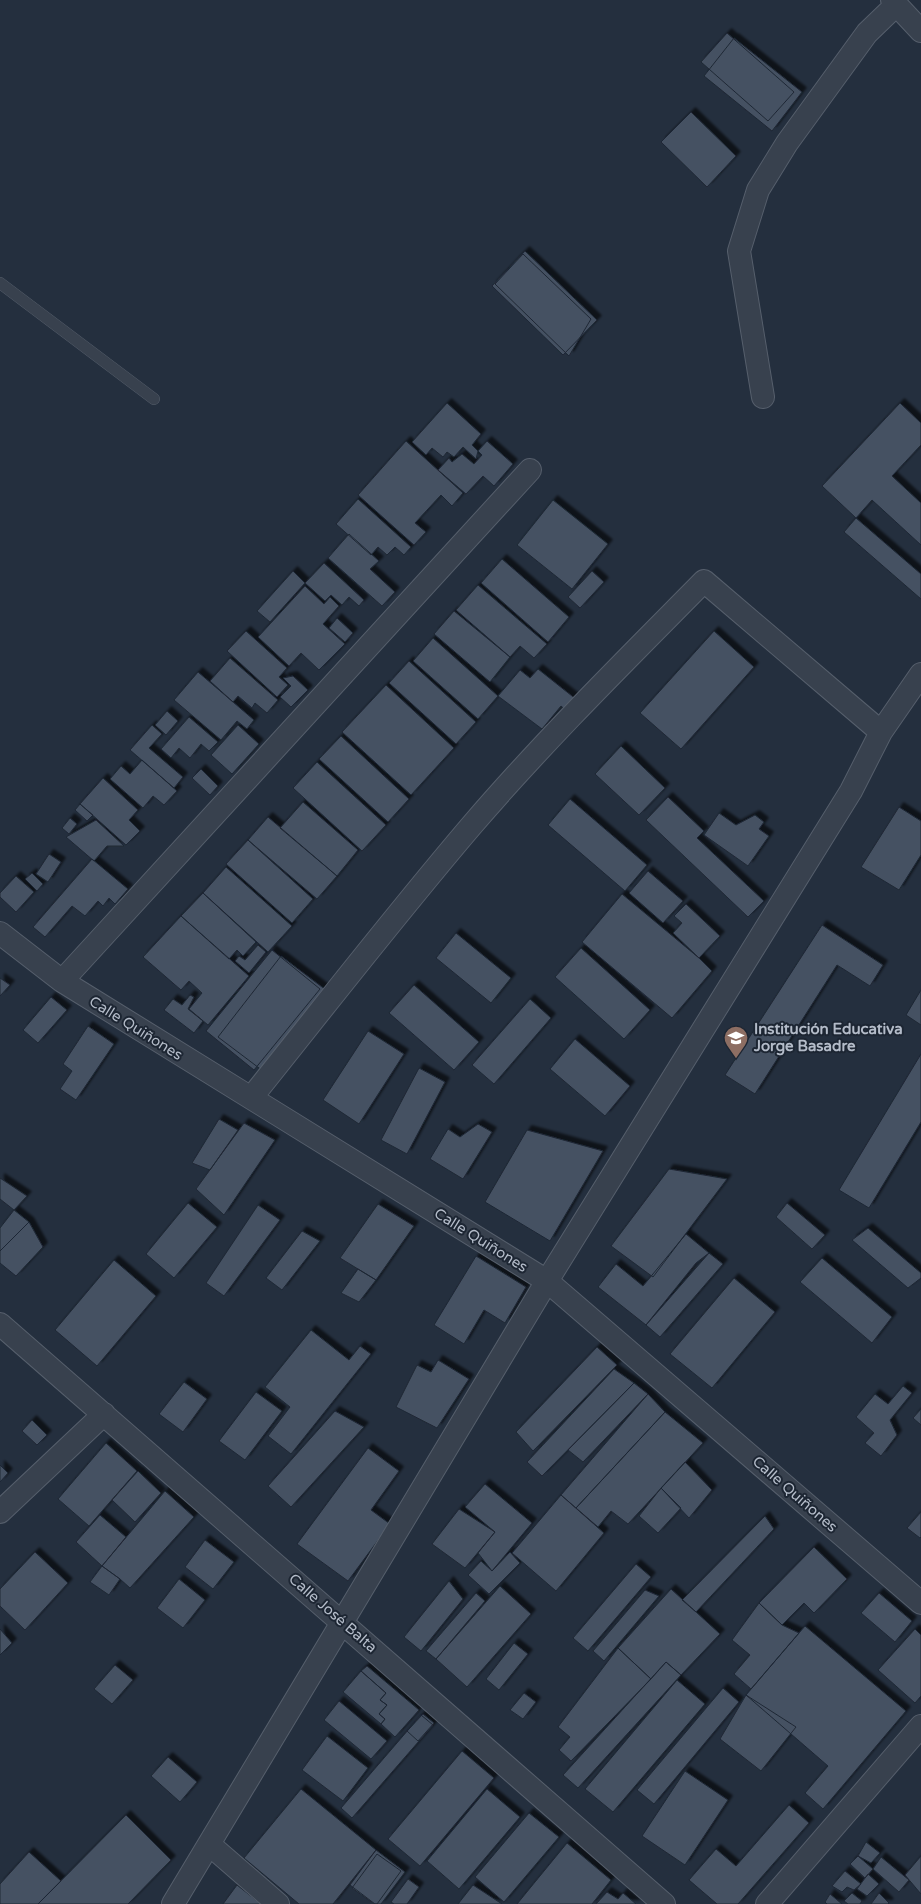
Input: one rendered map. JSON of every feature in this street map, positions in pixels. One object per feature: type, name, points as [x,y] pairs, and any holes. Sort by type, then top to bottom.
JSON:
[{"type":"street","points":[[762,397],[739,251],[758,190],[787,143],[868,33],[894,2],[921,31]]},
{"type":"street","points":[[62,981],[530,470]]},
{"type":"street","points":[[251,1098],[364,956],[473,824],[572,716],[704,581],[881,732]]},
{"type":"street","points":[[173,1904],[547,1281],[851,791],[881,732],[921,674]]},
{"type":"street","name":"Calle Quiñones","points":[[0,933],[62,981],[547,1281],[921,1603]]},
{"type":"street","name":"Calle José Balta","points":[[0,1324],[664,1904]]},
{"type":"street","points":[[0,1512],[104,1414]]},
{"type":"street","points":[[767,1904],[921,1726]]},
{"type":"street","points":[[210,1844],[278,1904]]},
{"type":"lane","points":[[0,283],[154,399]]},
{"type":"building","points":[[727,33],[794,92],[768,121],[701,62]]},
{"type":"building","points":[[734,38],[802,92],[772,131],[704,76]]},
{"type":"building","points":[[691,112],[736,156],[707,187],[661,142]]},
{"type":"building","points":[[525,251],[597,320],[563,355],[492,286]]},
{"type":"building","points":[[523,254],[591,319],[569,356],[495,284]]},
{"type":"building","points":[[447,403],[481,434],[472,445],[478,451],[476,459],[463,447],[454,457],[447,452],[443,457],[432,448],[426,455],[412,442]]},
{"type":"building","points":[[900,403],[921,423],[921,445],[892,476],[921,503],[921,545],[872,500],[856,518],[822,486]]},
{"type":"building","points":[[406,441],[463,493],[452,506],[441,495],[415,523],[426,532],[414,545],[358,495]]},
{"type":"building","points":[[487,441],[513,464],[494,486],[483,476],[466,494],[438,470],[449,458],[452,462],[462,454],[474,464],[482,455],[478,451]]},
{"type":"building","points":[[358,499],[411,547],[404,555],[395,547],[387,555],[378,547],[371,555],[336,524]]},
{"type":"building","points":[[553,500],[608,544],[572,589],[517,545]]},
{"type":"building","points":[[856,518],[921,574],[921,599],[844,532]]},
{"type":"building","points":[[349,534],[379,561],[370,569],[395,592],[382,606],[328,558]]},
{"type":"building","points":[[502,559],[569,617],[548,642],[481,583]]},
{"type":"building","points":[[324,563],[364,600],[359,606],[349,597],[342,605],[331,595],[325,601],[305,583]]},
{"type":"building","points":[[293,571],[305,583],[270,622],[257,611]]},
{"type":"building","points":[[592,571],[604,582],[580,608],[568,597]]},
{"type":"building","points":[[478,585],[547,644],[534,658],[520,646],[510,657],[456,610]]},
{"type":"building","points":[[305,586],[324,604],[330,597],[339,606],[323,624],[345,644],[319,670],[301,653],[289,666],[258,637]]},
{"type":"building","points":[[454,611],[510,657],[490,682],[434,634]]},
{"type":"building","points":[[337,618],[353,633],[345,642],[329,628]]},
{"type":"building","points":[[246,631],[287,668],[279,677],[288,685],[277,697],[227,651]]},
{"type":"building","points":[[714,631],[754,667],[681,749],[640,713]]},
{"type":"building","points":[[433,638],[498,696],[478,719],[413,661]]},
{"type":"building","points":[[230,658],[278,700],[267,713],[255,703],[252,708],[238,696],[233,702],[210,681]]},
{"type":"building","points":[[409,661],[476,722],[456,744],[389,683]]},
{"type":"building","points":[[538,669],[577,700],[568,712],[561,706],[542,729],[498,696],[520,670],[530,678]]},
{"type":"building","points":[[198,672],[254,720],[247,729],[237,721],[221,740],[174,700]]},
{"type":"building","points":[[293,676],[308,690],[291,707],[280,697],[291,686],[283,678]]},
{"type":"building","points":[[386,685],[454,748],[411,795],[342,732]]},
{"type":"building","points":[[167,711],[178,721],[166,735],[155,725]]},
{"type":"building","points":[[189,717],[218,742],[209,751],[201,744],[190,758],[179,748],[171,758],[161,749]]},
{"type":"building","points":[[152,725],[162,734],[149,748],[183,777],[174,788],[130,750]]},
{"type":"building","points":[[238,725],[259,744],[232,774],[211,755]]},
{"type":"building","points":[[341,736],[409,799],[388,822],[319,759]]},
{"type":"building","points":[[621,746],[665,788],[639,815],[595,774]]},
{"type":"building","points":[[142,760],[177,791],[164,805],[153,796],[143,808],[110,779],[121,766],[130,774]]},
{"type":"building","points":[[317,762],[386,825],[362,851],[293,788]]},
{"type":"building","points":[[201,769],[218,786],[210,795],[192,778]]},
{"type":"building","points":[[103,778],[138,810],[129,820],[140,831],[126,845],[80,804]]},
{"type":"building","points":[[668,797],[704,831],[697,838],[764,901],[748,917],[646,820]]},
{"type":"building","points":[[570,799],[647,865],[625,891],[548,825]]},
{"type":"building","points":[[303,802],[358,850],[337,876],[280,828]]},
{"type":"building","points":[[80,804],[93,815],[87,821],[75,810]]},
{"type":"building","points":[[899,807],[921,821],[921,855],[899,890],[861,867]]},
{"type":"building","points":[[719,813],[736,825],[755,815],[764,822],[759,829],[769,836],[748,866],[704,835]]},
{"type":"building","points":[[268,817],[337,876],[317,899],[248,840]]},
{"type":"building","points":[[70,818],[77,824],[69,834],[62,828]]},
{"type":"building","points":[[96,820],[124,846],[107,846],[94,861],[66,837]]},
{"type":"building","points":[[248,840],[313,899],[292,923],[226,864]]},
{"type":"building","points":[[49,854],[61,862],[48,882],[36,874]]},
{"type":"building","points":[[92,859],[128,889],[115,904],[109,898],[103,906],[98,901],[85,916],[72,906],[45,937],[33,927]]},
{"type":"building","points":[[226,867],[292,926],[268,952],[203,893]]},
{"type":"building","points":[[648,871],[683,901],[663,923],[629,893]]},
{"type":"building","points":[[32,873],[43,884],[37,891],[25,879]]},
{"type":"building","points":[[16,876],[34,892],[16,912],[0,897],[0,893]]},
{"type":"building","points":[[203,893],[256,942],[243,956],[237,950],[229,959],[181,916]]},
{"type":"building","points":[[622,894],[712,971],[672,1018],[582,942]]},
{"type":"building","points":[[686,904],[720,936],[699,958],[673,933],[682,923],[674,916]]},
{"type":"building","points":[[181,916],[249,976],[208,1025],[189,1009],[202,993],[189,981],[181,990],[143,957]]},
{"type":"building","points":[[822,925],[883,965],[870,986],[837,965],[755,1094],[725,1075]]},
{"type":"building","points":[[456,933],[511,978],[491,1003],[436,958]]},
{"type":"building","points":[[258,945],[266,952],[249,973],[235,961],[239,956],[245,960]]},
{"type":"building","points":[[581,948],[650,1010],[624,1039],[555,977]]},
{"type":"building","points":[[272,950],[320,989],[254,1070],[206,1031]]},
{"type":"building","points":[[281,956],[326,990],[263,1071],[218,1037]]},
{"type":"building","points":[[0,978],[10,985],[0,996]]},
{"type":"building","points":[[414,985],[479,1042],[454,1070],[389,1013]]},
{"type":"building","points":[[921,990],[921,1025],[906,1015]]},
{"type":"building","points":[[190,995],[194,997],[188,1009],[203,1021],[194,1033],[164,1010],[173,999],[182,1005]]},
{"type":"building","points":[[51,997],[67,1010],[38,1043],[23,1030]]},
{"type":"building","points":[[530,999],[551,1018],[494,1084],[472,1065]]},
{"type":"building","points":[[88,1026],[114,1044],[76,1100],[60,1089],[72,1071],[63,1064]]},
{"type":"building","points":[[368,1031],[404,1054],[359,1124],[323,1100]]},
{"type":"building","points":[[575,1039],[630,1086],[605,1116],[550,1069]]},
{"type":"building","points":[[921,1054],[921,1122],[869,1208],[839,1190]]},
{"type":"building","points":[[419,1068],[445,1082],[407,1154],[381,1140]]},
{"type":"building","points":[[219,1119],[238,1130],[210,1170],[192,1163]]},
{"type":"building","points":[[244,1123],[275,1140],[224,1215],[196,1189]]},
{"type":"building","points":[[478,1124],[492,1132],[463,1179],[430,1159],[448,1129],[460,1137]]},
{"type":"building","points":[[527,1130],[603,1151],[550,1241],[485,1202]]},
{"type":"building","points":[[669,1169],[727,1179],[653,1277],[611,1246]]},
{"type":"building","points":[[0,1178],[27,1196],[14,1210],[0,1199]]},
{"type":"building","points":[[188,1203],[217,1227],[174,1278],[146,1254]]},
{"type":"building","points":[[787,1203],[825,1235],[812,1249],[776,1217]]},
{"type":"building","points":[[378,1204],[414,1226],[376,1280],[340,1258]]},
{"type":"building","points":[[258,1205],[280,1220],[224,1296],[206,1283]]},
{"type":"building","points":[[14,1210],[29,1222],[0,1251],[0,1228]]},
{"type":"building","points":[[29,1222],[43,1247],[16,1276],[0,1263],[0,1251]]},
{"type":"building","points":[[868,1228],[921,1273],[921,1278],[908,1288],[852,1240]]},
{"type":"building","points":[[302,1231],[320,1241],[282,1290],[266,1278]]},
{"type":"building","points":[[686,1234],[709,1253],[696,1263],[646,1325],[598,1287],[616,1264],[643,1286]]},
{"type":"building","points":[[709,1253],[723,1264],[660,1337],[646,1325]]},
{"type":"building","points":[[476,1256],[526,1287],[505,1323],[484,1310],[464,1344],[434,1325]]},
{"type":"building","points":[[822,1258],[892,1317],[872,1343],[800,1282]]},
{"type":"building","points":[[114,1260],[156,1296],[97,1366],[55,1330]]},
{"type":"building","points":[[358,1269],[376,1280],[359,1302],[341,1293]]},
{"type":"building","points":[[734,1278],[775,1312],[712,1388],[670,1354]]},
{"type":"building","points":[[311,1330],[349,1360],[360,1346],[371,1354],[291,1454],[268,1436],[290,1407],[265,1387]]},
{"type":"building","points":[[597,1347],[617,1365],[533,1451],[516,1432]]},
{"type":"building","points":[[438,1360],[469,1379],[437,1428],[396,1407],[417,1365],[431,1372]]},
{"type":"building","points":[[614,1369],[634,1383],[542,1476],[527,1462]]},
{"type":"building","points":[[184,1382],[207,1399],[183,1432],[159,1414]]},
{"type":"building","points":[[634,1383],[648,1394],[583,1462],[568,1450]]},
{"type":"building","points":[[903,1386],[912,1393],[890,1420],[897,1435],[881,1456],[865,1443],[874,1433],[856,1417],[875,1394],[888,1404]]},
{"type":"building","points":[[256,1392],[282,1411],[245,1460],[219,1441]]},
{"type":"building","points":[[648,1394],[665,1412],[576,1508],[561,1495]]},
{"type":"building","points":[[921,1409],[921,1425],[913,1418]]},
{"type":"building","points":[[335,1411],[364,1427],[291,1507],[268,1486]]},
{"type":"building","points":[[665,1412],[703,1443],[628,1524],[611,1511],[598,1527],[576,1508]]},
{"type":"building","points":[[32,1420],[47,1435],[37,1445],[22,1431]]},
{"type":"building","points":[[106,1443],[137,1471],[89,1526],[58,1499]]},
{"type":"building","points":[[368,1448],[399,1471],[371,1510],[390,1524],[348,1581],[297,1544]]},
{"type":"building","points":[[685,1462],[712,1490],[689,1518],[661,1488]]},
{"type":"building","points":[[0,1465],[8,1473],[0,1482]]},
{"type":"building","points":[[138,1471],[161,1493],[135,1522],[112,1500]]},
{"type":"building","points":[[485,1484],[532,1523],[492,1571],[478,1553],[495,1532],[465,1507]]},
{"type":"building","points":[[661,1488],[681,1508],[658,1533],[639,1516]]},
{"type":"building","points":[[165,1491],[194,1517],[130,1588],[102,1566]]},
{"type":"building","points":[[561,1495],[604,1533],[556,1591],[512,1553]]},
{"type":"building","points":[[459,1509],[495,1532],[465,1568],[432,1544]]},
{"type":"building","points":[[921,1512],[921,1537],[920,1538],[907,1528]]},
{"type":"building","points":[[100,1515],[126,1537],[102,1566],[76,1542]]},
{"type":"building","points":[[765,1516],[774,1529],[696,1612],[682,1600]]},
{"type":"building","points":[[205,1540],[234,1562],[213,1589],[185,1567]]},
{"type":"building","points":[[814,1547],[847,1579],[814,1613],[804,1603],[782,1625],[759,1603]]},
{"type":"building","points":[[35,1552],[68,1583],[25,1630],[0,1606],[0,1589]]},
{"type":"building","points":[[510,1552],[520,1563],[489,1594],[468,1575],[481,1561],[492,1571]]},
{"type":"building","points":[[636,1564],[651,1577],[588,1651],[573,1638]]},
{"type":"building","points":[[102,1566],[120,1579],[109,1595],[90,1582]]},
{"type":"building","points":[[179,1579],[205,1600],[183,1628],[157,1608]]},
{"type":"building","points":[[449,1581],[463,1599],[421,1651],[404,1637]]},
{"type":"building","points":[[500,1586],[531,1614],[467,1687],[436,1659]]},
{"type":"building","points":[[671,1589],[720,1634],[681,1675],[666,1662],[651,1679],[618,1648]]},
{"type":"building","points":[[645,1590],[659,1596],[604,1661],[593,1651]]},
{"type":"building","points":[[476,1593],[485,1601],[436,1659],[426,1651]]},
{"type":"building","points":[[879,1593],[912,1621],[895,1642],[861,1613]]},
{"type":"building","points":[[759,1603],[782,1625],[799,1633],[751,1689],[734,1674],[750,1655],[732,1640]]},
{"type":"building","points":[[805,1626],[906,1711],[823,1809],[805,1793],[828,1766],[746,1695]]},
{"type":"building","points":[[0,1629],[12,1643],[0,1655]]},
{"type":"building","points":[[915,1629],[921,1635],[921,1696],[915,1703],[878,1670]]},
{"type":"building","points":[[514,1643],[528,1654],[499,1690],[486,1679]]},
{"type":"building","points":[[618,1648],[651,1679],[571,1761],[559,1750],[570,1737],[558,1727]]},
{"type":"building","points":[[666,1662],[681,1675],[578,1788],[563,1775]]},
{"type":"building","points":[[115,1665],[133,1680],[112,1704],[94,1689]]},
{"type":"building","points":[[367,1666],[419,1710],[395,1737],[381,1724],[385,1719],[379,1714],[387,1705],[380,1700],[386,1693],[361,1671]]},
{"type":"building","points":[[361,1671],[386,1693],[380,1700],[387,1705],[379,1714],[385,1719],[381,1724],[343,1692]]},
{"type":"building","points":[[677,1680],[705,1704],[613,1812],[585,1789]]},
{"type":"building","points":[[723,1688],[739,1702],[654,1804],[637,1790]]},
{"type":"building","points":[[524,1693],[536,1702],[523,1719],[510,1710]]},
{"type":"building","points":[[746,1695],[796,1727],[761,1771],[720,1739]]},
{"type":"building","points":[[339,1701],[387,1741],[371,1759],[324,1720]]},
{"type":"building","points":[[423,1714],[434,1723],[418,1741],[407,1731]]},
{"type":"building","points":[[421,1715],[433,1725],[352,1818],[341,1808]]},
{"type":"building","points":[[327,1736],[368,1768],[343,1801],[302,1770]]},
{"type":"building","points":[[462,1751],[494,1778],[420,1866],[388,1839]]},
{"type":"building","points":[[168,1757],[197,1782],[180,1802],[151,1776]]},
{"type":"building","points":[[685,1771],[728,1800],[685,1865],[642,1836]]},
{"type":"building","points":[[301,1789],[376,1850],[333,1904],[299,1904],[244,1858]]},
{"type":"building","points":[[487,1789],[520,1817],[459,1889],[427,1861]]},
{"type":"building","points":[[789,1805],[809,1823],[738,1904],[717,1904],[689,1880],[716,1849],[736,1866]]},
{"type":"building","points":[[529,1813],[559,1837],[504,1902],[475,1877]]},
{"type":"building","points":[[126,1815],[171,1860],[128,1904],[38,1904]]},
{"type":"building","points":[[866,1842],[880,1853],[871,1863],[858,1856]]},
{"type":"building","points":[[567,1843],[611,1880],[592,1904],[517,1904]]},
{"type":"building","points":[[376,1850],[405,1872],[381,1904],[375,1904],[350,1885]]},
{"type":"building","points":[[29,1852],[61,1881],[38,1904],[0,1904],[0,1884]]},
{"type":"building","points":[[377,1854],[401,1871],[377,1904],[374,1904],[352,1888]]},
{"type":"building","points":[[858,1856],[873,1869],[865,1878],[850,1864]]},
{"type":"building","points":[[921,1856],[921,1894],[905,1875]]},
{"type":"building","points":[[881,1857],[909,1880],[899,1892],[873,1869]]},
{"type":"building","points":[[845,1871],[861,1884],[854,1890],[847,1887],[842,1892],[832,1886]]},
{"type":"building","points":[[868,1874],[879,1884],[867,1896],[857,1889]]},
{"type":"building","points":[[408,1879],[419,1887],[407,1904],[394,1904],[391,1902]]},
{"type":"building","points":[[237,1885],[261,1904],[223,1904]]},
{"type":"building","points":[[473,1885],[502,1904],[458,1904]]},
{"type":"building","points":[[607,1892],[618,1899],[623,1893],[636,1904],[596,1904]]},
{"type":"building","points":[[852,1893],[862,1901],[860,1904],[848,1904],[844,1901]]},
{"type":"building","points":[[879,1893],[889,1903],[888,1904],[871,1904]]},
{"type":"building","points":[[830,1894],[842,1904],[827,1904],[825,1902]]},
{"type":"place","name":"Institución Educativa Jorge Basadre","points":[[736,1059]]}]
